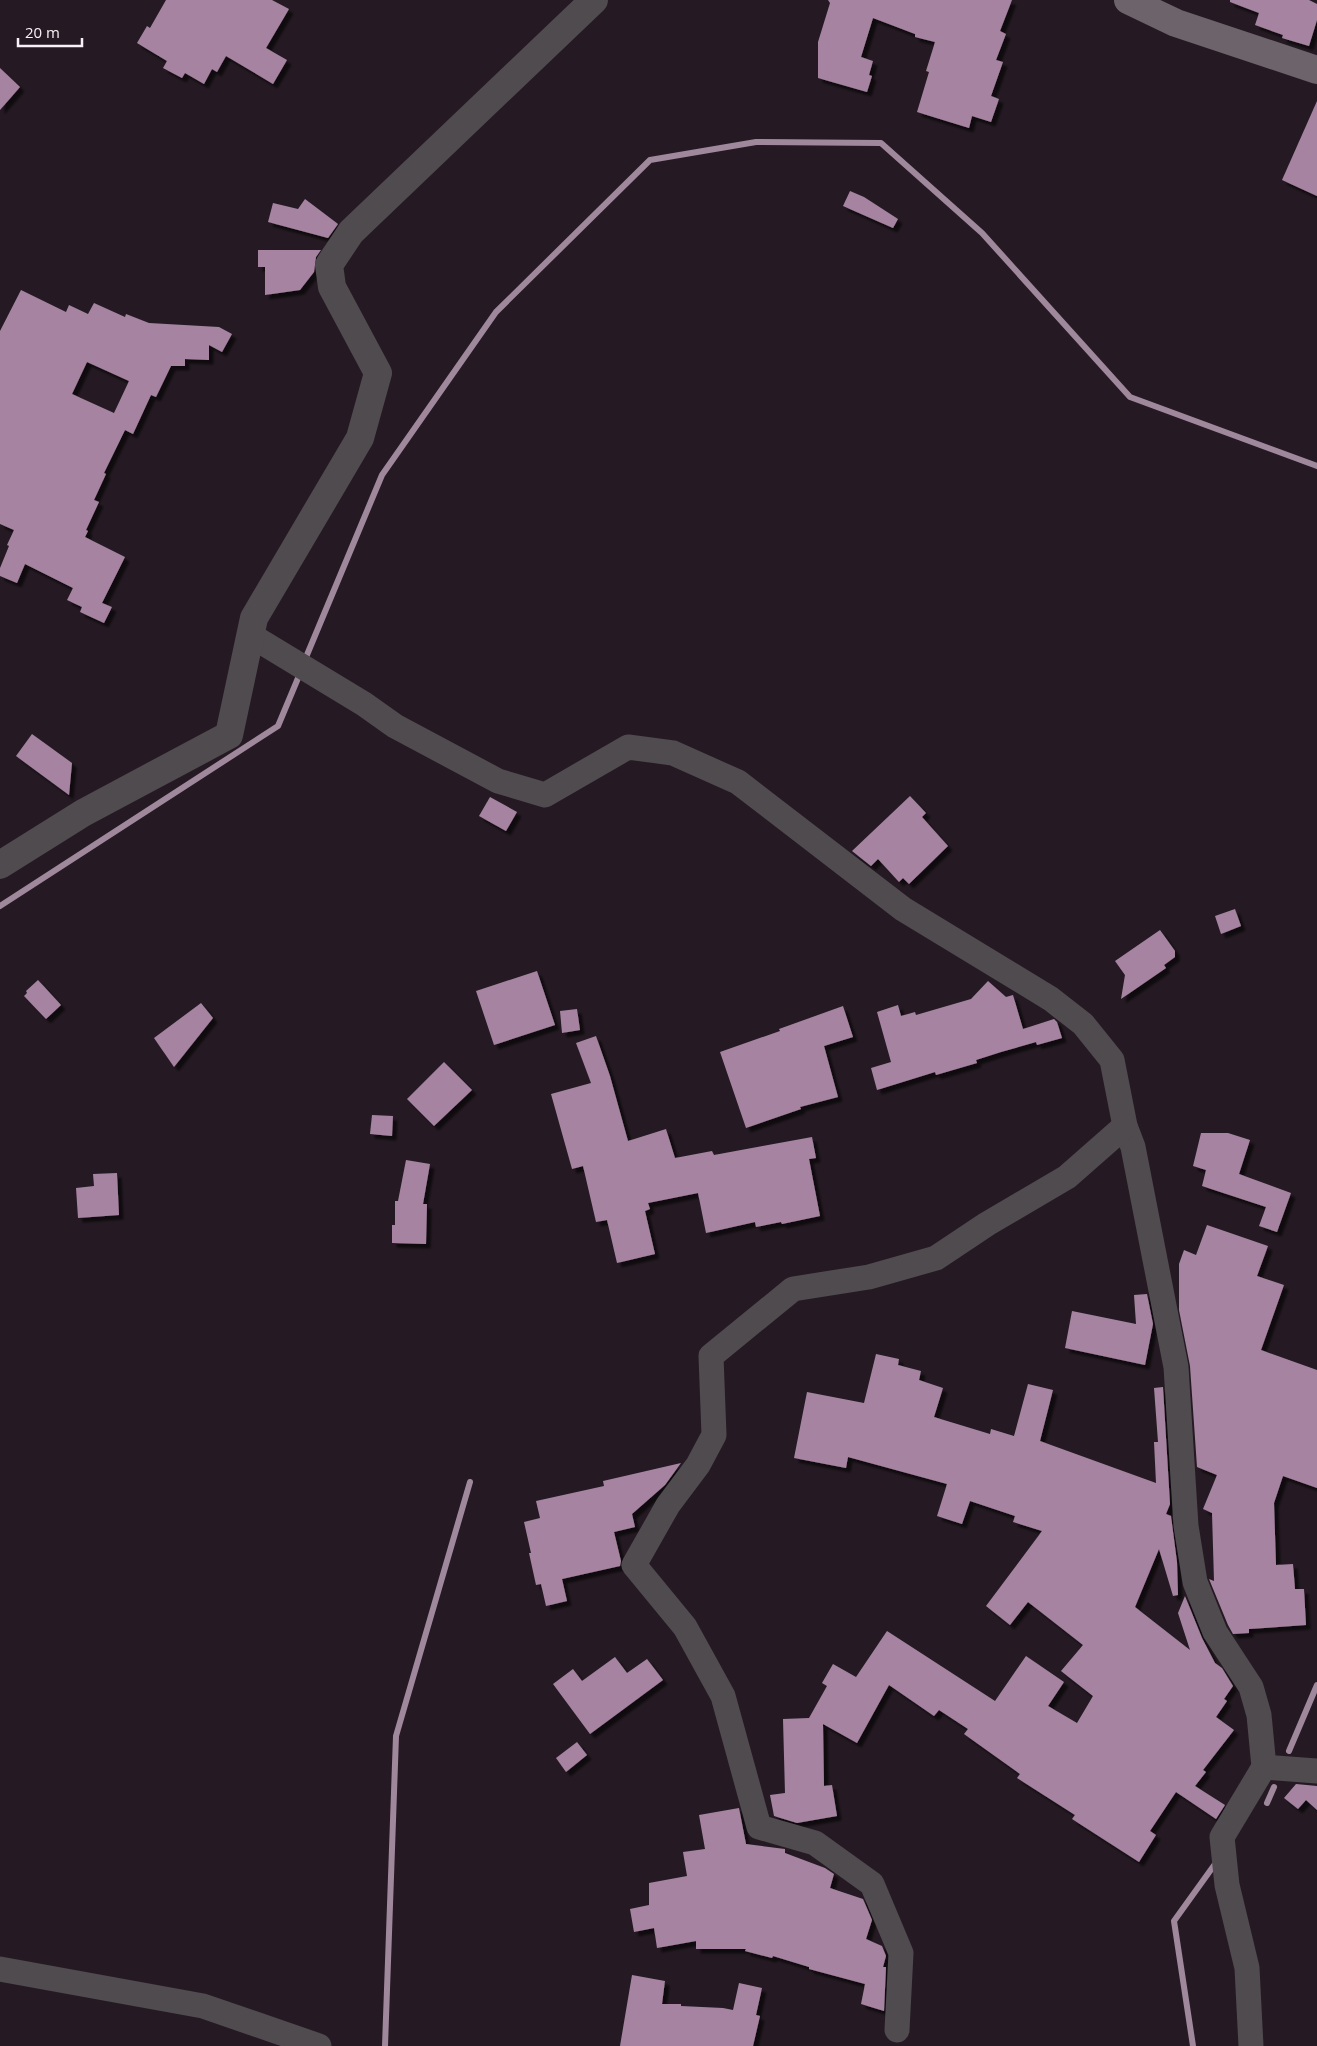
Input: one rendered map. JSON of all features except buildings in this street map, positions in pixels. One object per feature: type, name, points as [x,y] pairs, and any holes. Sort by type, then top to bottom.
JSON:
[{"type":"main road","points":[[1128,0],[1157,7],[1176,23],[1317,70]]},
{"type":"street","points":[[0,865],[83,813],[229,735],[254,618],[360,438],[378,373],[332,287],[329,265],[351,232],[594,0]]},
{"type":"street","points":[[250,635],[364,704],[394,726],[498,781],[545,795],[628,747],[673,753],[738,782],[903,909],[1050,999],[1083,1024],[1112,1060],[1125,1126],[1133,1147],[1176,1367],[1186,1526],[1195,1582],[1215,1632],[1251,1687],[1258,1715],[1264,1767],[1222,1837],[1227,1885],[1247,1968],[1251,2046]]},
{"type":"street","points":[[897,2030],[901,1953],[872,1884],[815,1843],[759,1827],[723,1696],[685,1627],[634,1566],[668,1505],[698,1465],[714,1435],[711,1356],[793,1289],[869,1278],[936,1258],[987,1224],[1067,1177],[1125,1126]]},
{"type":"street","points":[[1264,1767],[1317,1771]]},
{"type":"street","points":[[0,1969],[203,2006],[319,2046]]},
{"type":"waterway","points":[[304,662],[382,475],[496,312],[650,160],[756,142],[881,143],[982,233],[1130,397],[1317,466]]},
{"type":"waterway","points":[[0,906],[278,726],[301,671]]},
{"type":"waterway","points":[[385,2046],[396,1736],[470,1482]]},
{"type":"waterway","points":[[1289,1751],[1317,1685]]},
{"type":"waterway","points":[[1267,1803],[1274,1787]]},
{"type":"waterway","points":[[1193,2046],[1174,1921],[1215,1864]]}]
